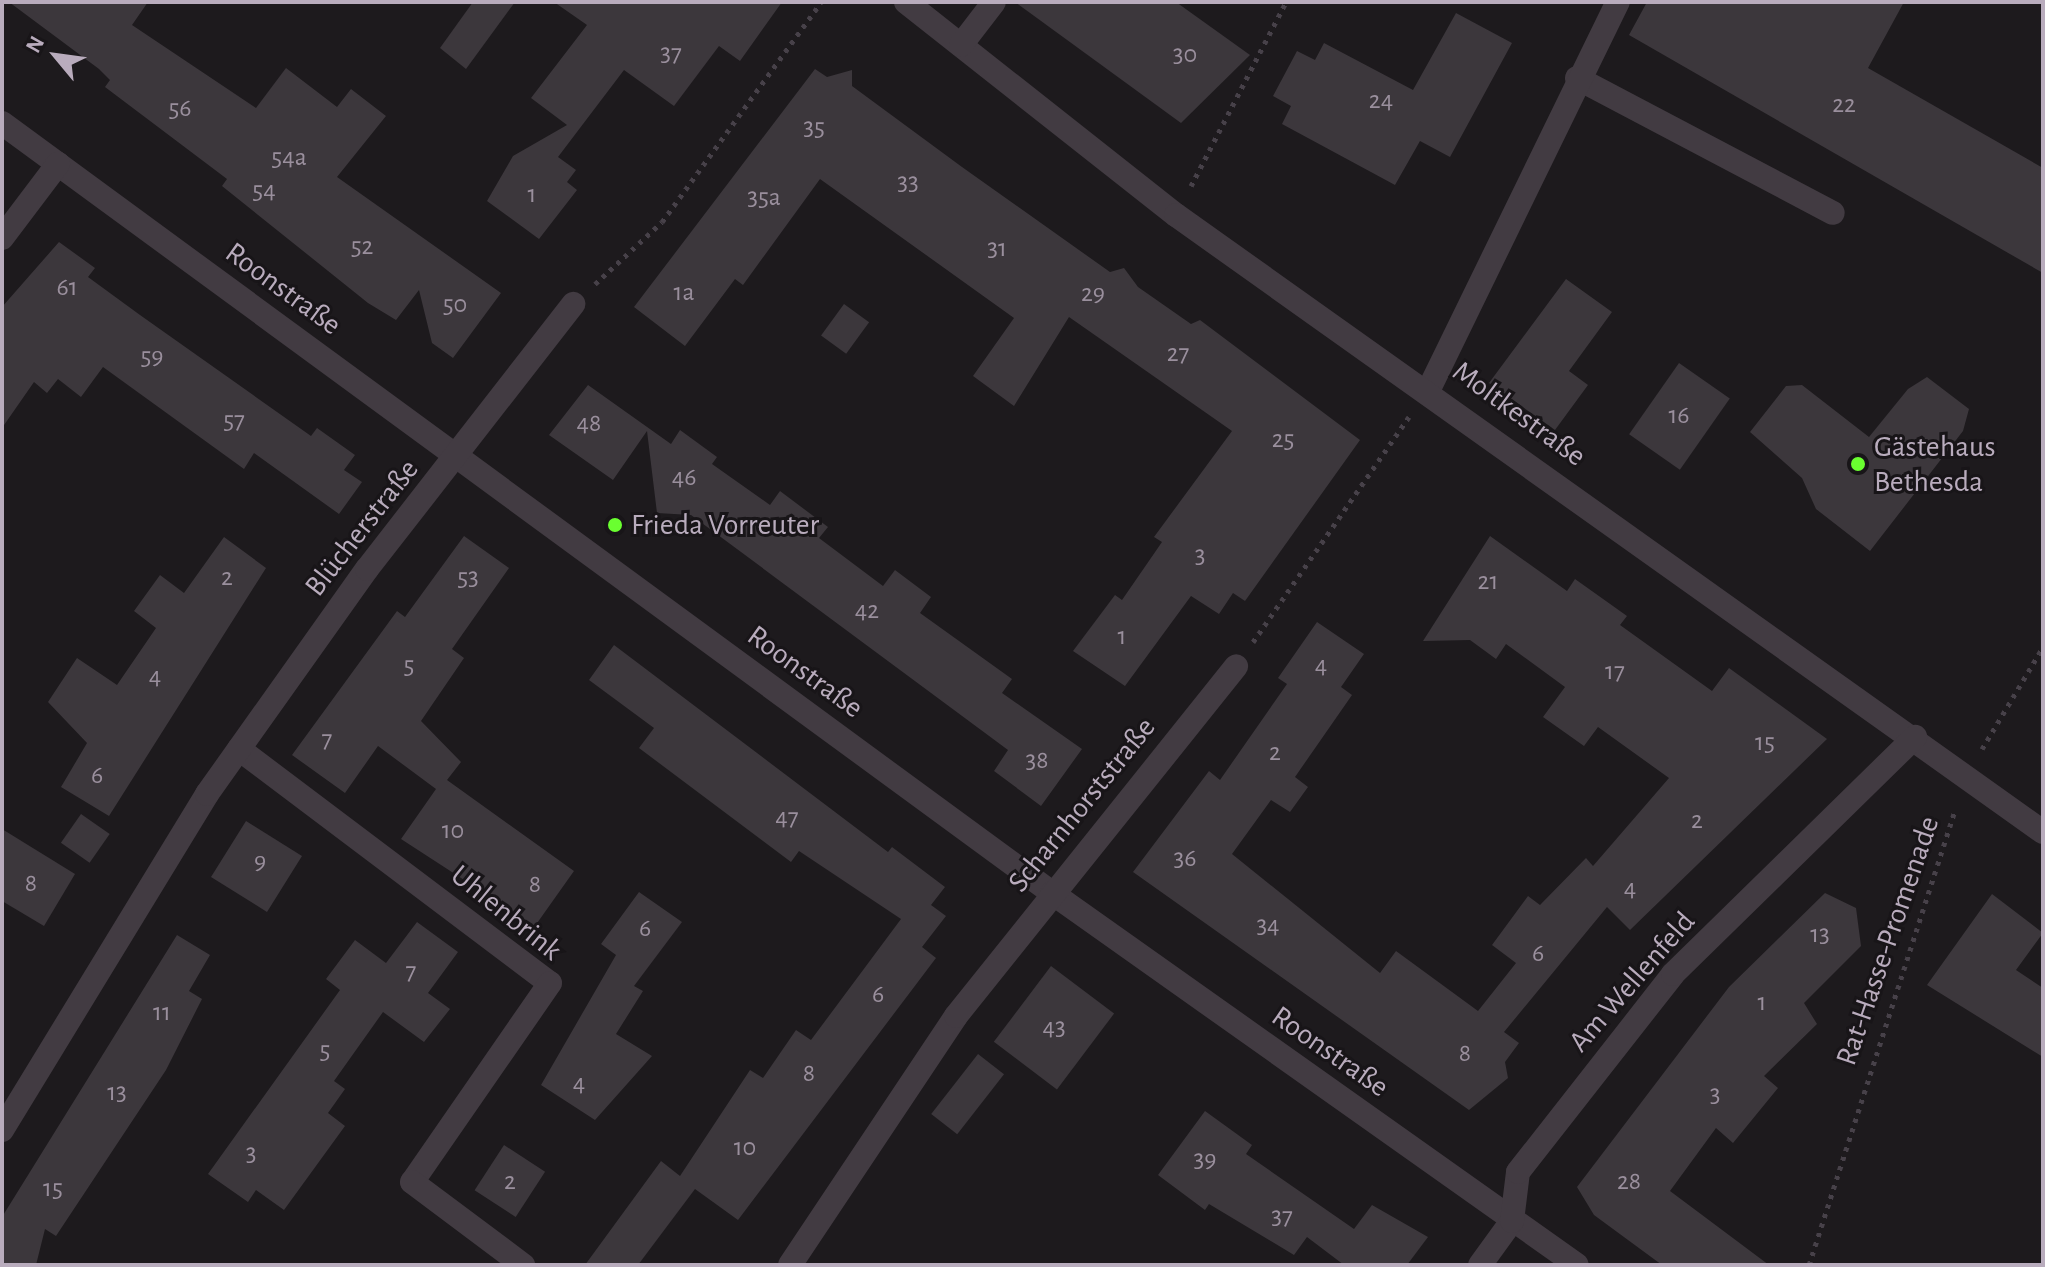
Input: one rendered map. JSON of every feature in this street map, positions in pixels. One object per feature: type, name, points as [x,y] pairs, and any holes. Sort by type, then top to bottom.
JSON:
[{"type":"street","name":"Moltkestraße","points":[[906,2],[1176,215],[1429,389],[2043,832]]},
{"type":"street","points":[[961,45],[994,2]]},
{"type":"street","points":[[1429,389],[1577,78],[1618,2]]},
{"type":"street","points":[[1577,78],[1833,213]]},
{"type":"street","name":"Roonstraße","points":[[2,123],[1052,893],[1577,1265]]},
{"type":"street","points":[[2,238],[58,164]]},
{"type":"street","name":"Blücherstraße","points":[[2,1130],[239,749],[573,304]]},
{"type":"street","name":"Scharnhorststraße","points":[[790,1265],[956,1016],[1236,666]]},
{"type":"street","name":"Am Wellenfeld","points":[[1480,1265],[1512,1221],[1518,1172],[1673,974],[1915,737]]},
{"type":"street","name":"Uhlenbrink","points":[[239,749],[550,983],[412,1182],[523,1265]]},
{"type":"path","points":[[573,304],[662,222],[821,2]]},
{"type":"path","points":[[1176,215],[1286,2]]},
{"type":"path","points":[[1236,666],[1429,389]]},
{"type":"path","name":"Rat-Hasse-Promenade","points":[[1809,1265],[1967,775],[2043,647]]},
{"type":"building","points":[[9,2],[148,2],[132,25],[256,108],[286,68],[337,107],[351,89],[386,116],[337,177],[501,293],[453,358],[432,343],[419,290],[396,320],[368,303],[222,186],[227,179],[105,87],[110,80],[99,69]]},
{"type":"building","points":[[473,2],[515,2],[466,69],[440,48]]},
{"type":"building","points":[[554,2],[782,2],[740,61],[719,46],[674,106],[624,70],[558,157],[576,170],[567,182],[577,190],[539,239],[487,201],[513,156],[567,125],[531,98],[587,25]]},
{"type":"building","points":[[1015,2],[1176,2],[1250,55],[1181,123]]},
{"type":"building","points":[[1647,2],[1904,2],[1868,68],[2043,168],[2043,273],[1629,35]]},
{"type":"building","points":[[1456,13],[1512,43],[1450,157],[1420,141],[1395,185],[1282,124],[1291,106],[1273,96],[1297,51],[1315,60],[1324,43],[1413,90]]},
{"type":"building","points":[[815,69],[827,77],[852,70],[852,86],[962,167],[1110,272],[1124,268],[1138,287],[1191,324],[1200,320],[1360,440],[1245,601],[1233,593],[1219,614],[1191,596],[1125,686],[1073,651],[1115,595],[1122,600],[1162,542],[1154,537],[1232,431],[1069,317],[1014,406],[973,376],[1014,318],[820,179],[743,285],[735,279],[685,346],[634,307]]},
{"type":"building","points":[[59,242],[95,268],[88,277],[140,315],[311,436],[317,428],[355,455],[344,470],[362,482],[339,514],[254,453],[244,469],[103,367],[81,397],[58,379],[47,393],[34,382],[2,428],[2,307]]},
{"type":"building","points":[[1566,279],[1612,312],[1569,371],[1588,385],[1555,430],[1489,383]]},
{"type":"building","points":[[844,304],[869,322],[846,354],[821,336]]},
{"type":"building","points":[[1679,363],[1730,399],[1680,470],[1629,434]]},
{"type":"building","name":"Gästehaus Bethesda","points":[[1927,377],[1969,409],[1963,431],[1870,551],[1816,509],[1802,478],[1750,432],[1786,386],[1802,385],[1869,437],[1908,389]]},
{"type":"building","points":[[588,385],[671,444],[680,430],[717,457],[712,464],[770,505],[780,491],[828,527],[819,538],[883,586],[895,570],[931,597],[920,613],[1012,679],[1002,693],[1082,749],[1041,806],[994,771],[1008,750],[691,515],[657,513],[647,431],[613,480],[549,435]]},
{"type":"building","points":[[464,536],[509,568],[452,649],[464,658],[421,721],[461,762],[447,780],[574,871],[535,926],[401,839],[436,789],[378,746],[345,793],[292,755],[397,611],[405,617]]},
{"type":"building","points":[[1490,536],[1567,591],[1575,579],[1627,616],[1620,625],[1712,691],[1729,668],[1827,739],[1630,930],[1607,907],[1504,1032],[1519,1043],[1505,1062],[1508,1078],[1469,1110],[1133,872],[1209,771],[1220,780],[1287,684],[1278,678],[1317,622],[1364,654],[1341,687],[1352,695],[1295,777],[1308,787],[1290,812],[1271,800],[1232,854],[1380,973],[1396,951],[1478,1011],[1516,963],[1492,945],[1528,896],[1540,905],[1586,858],[1593,866],[1669,778],[1598,727],[1584,746],[1543,717],[1565,687],[1506,644],[1496,659],[1470,640],[1423,641]]},
{"type":"building","points":[[224,537],[266,568],[109,816],[61,787],[87,743],[48,702],[77,658],[117,685],[156,628],[134,611],[160,575],[184,593]]},
{"type":"building","points":[[614,645],[888,852],[892,847],[945,887],[931,905],[946,916],[922,947],[936,958],[738,1220],[695,1189],[638,1265],[585,1265],[661,1161],[680,1176],[750,1070],[763,1078],[796,1030],[811,1040],[901,919],[799,851],[791,862],[639,748],[654,728],[589,680]]},
{"type":"building","points":[[81,814],[110,834],[90,863],[61,843]]},
{"type":"building","points":[[246,821],[302,856],[267,912],[211,877]]},
{"type":"building","points":[[2,829],[75,874],[44,926],[2,901]]},
{"type":"building","points":[[639,892],[682,922],[634,986],[643,991],[616,1034],[652,1056],[595,1120],[541,1085],[616,955],[601,944]]},
{"type":"building","points":[[1825,893],[1856,908],[1861,946],[1804,1003],[1817,1024],[1764,1076],[1778,1088],[1733,1143],[1716,1128],[1670,1191],[1769,1265],[1662,1265],[1594,1215],[1577,1187],[1729,987]]},
{"type":"building","points":[[1992,894],[2043,933],[2016,970],[2043,988],[2043,1057],[1927,985]]},
{"type":"building","points":[[417,922],[458,952],[428,993],[450,1009],[424,1042],[383,1012],[334,1081],[345,1089],[328,1113],[345,1126],[284,1210],[256,1190],[248,1202],[208,1174],[340,990],[326,979],[355,940],[386,963]]},
{"type":"building","points":[[177,935],[210,955],[189,991],[202,999],[166,1070],[56,1236],[45,1229],[36,1265],[2,1265],[2,1217]]},
{"type":"building","points":[[1051,966],[1114,1014],[1057,1089],[994,1042]]},
{"type":"building","points":[[978,1054],[1004,1074],[957,1134],[931,1114]]},
{"type":"building","points":[[1205,1111],[1252,1145],[1246,1154],[1354,1229],[1372,1205],[1428,1237],[1407,1265],[1344,1265],[1307,1237],[1294,1255],[1209,1204],[1205,1210],[1158,1175]]},
{"type":"building","points":[[504,1145],[545,1172],[516,1217],[475,1190]]},
{"type":"place","name":"Gästehaus Bethesda","points":[[1858,464]]},
{"type":"place","name":"Frieda Vorreuter","points":[[615,525]]}]
